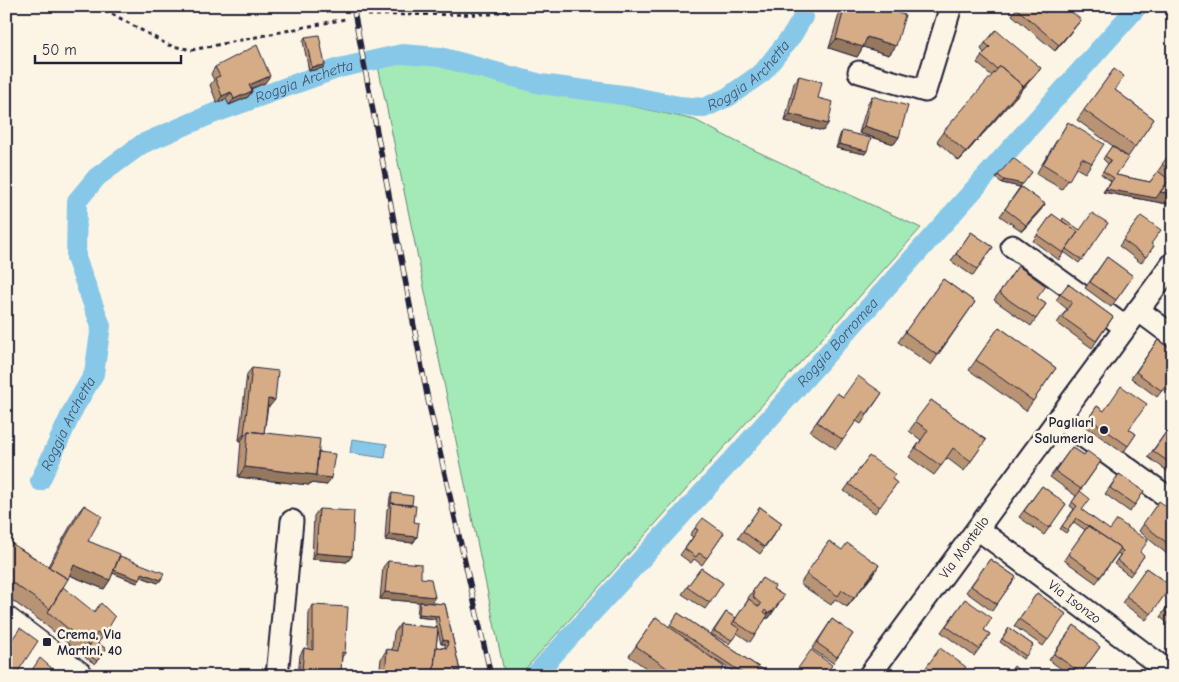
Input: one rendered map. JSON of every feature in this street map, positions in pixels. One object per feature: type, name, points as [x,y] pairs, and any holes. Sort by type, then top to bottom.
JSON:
[{"type":"street","points":[[859,72],[925,91],[951,6]]},
{"type":"street","points":[[1012,246],[1125,327]]},
{"type":"street","name":"Via Montello","points":[[869,676],[1173,262]]},
{"type":"street","points":[[1138,310],[1173,336]]},
{"type":"street","points":[[1058,418],[1173,501]]},
{"type":"street","points":[[278,676],[292,521]]},
{"type":"street","name":"Via Isonzo","points":[[978,529],[1173,675]]},
{"type":"street","points":[[6,621],[79,676]]},
{"type":"street","points":[[22,676],[42,647]]},
{"type":"path","points":[[98,6],[168,45],[192,50],[345,19]]},
{"type":"path","points":[[368,15],[492,14],[521,6]]},
{"type":"green space","points":[[398,61],[447,64],[537,88],[594,98],[695,120],[737,142],[921,228],[519,676],[505,676],[378,66]]},
{"type":"water","points":[[352,439],[387,444],[385,458],[350,453]]},
{"type":"building","points":[[845,6],[874,6],[905,15],[896,46],[867,37],[863,47],[836,39]]},
{"type":"building","points":[[1018,6],[1037,6],[1045,13],[1051,6],[1058,10],[1065,6],[1081,20],[1059,45],[1016,8]]},
{"type":"building","points":[[996,30],[1041,68],[1021,89],[1023,86],[1000,66],[997,69],[981,56],[990,47],[985,43]]},
{"type":"building","points":[[319,35],[325,65],[312,67],[305,37]]},
{"type":"building","points":[[257,45],[270,76],[249,85],[252,91],[234,99],[231,92],[222,96],[215,78],[220,76],[215,67]]},
{"type":"building","points":[[1000,66],[1023,86],[966,152],[943,132]]},
{"type":"building","points":[[1114,69],[1124,76],[1115,90],[1154,119],[1135,147],[1084,110]]},
{"type":"building","points":[[799,76],[822,82],[818,98],[833,102],[828,124],[790,114]]},
{"type":"building","points":[[872,96],[908,106],[899,137],[864,126]]},
{"type":"building","points":[[1068,122],[1104,144],[1092,163],[1082,158],[1069,180],[1043,164]]},
{"type":"building","points":[[842,131],[871,138],[867,151],[839,144]]},
{"type":"building","points":[[1112,146],[1128,158],[1116,175],[1150,182],[1158,171],[1169,180],[1156,198],[1106,189],[1114,178],[1103,171],[1111,160],[1105,156]]},
{"type":"building","points":[[1173,150],[1173,173],[1162,164]]},
{"type":"building","points":[[1013,158],[1032,172],[1023,184],[1004,180],[998,175]]},
{"type":"building","points":[[1173,175],[1173,194],[1160,192]]},
{"type":"building","points":[[1021,187],[1045,204],[1026,225],[1005,209]]},
{"type":"building","points":[[1092,213],[1108,223],[1082,260],[1066,249],[1078,232],[1062,221],[1063,218],[1080,230]]},
{"type":"building","points":[[1052,214],[1078,232],[1063,253],[1037,235]]},
{"type":"building","points":[[1141,216],[1161,230],[1151,244],[1154,246],[1146,257],[1123,240]]},
{"type":"building","points":[[971,232],[993,247],[977,269],[956,254]]},
{"type":"building","points":[[1107,257],[1133,276],[1116,300],[1090,282]]},
{"type":"building","points":[[1018,266],[1046,286],[1037,298],[1046,304],[1036,319],[999,293]]},
{"type":"building","points":[[943,279],[975,302],[937,355],[905,332]]},
{"type":"building","points":[[1068,284],[1113,317],[1096,341],[1062,317],[1072,302],[1060,294]]},
{"type":"building","points":[[999,327],[1056,368],[1033,401],[976,360]]},
{"type":"building","points":[[1158,340],[1173,351],[1173,384],[1169,381],[1162,391],[1136,372]]},
{"type":"building","points":[[252,368],[278,371],[275,400],[268,399],[264,433],[248,431],[244,434]]},
{"type":"building","points":[[858,376],[882,393],[867,414],[863,411],[843,440],[817,422],[837,393],[843,397]]},
{"type":"building","points":[[1121,386],[1147,404],[1129,429],[1136,434],[1128,446],[1089,418],[1097,406],[1104,411]]},
{"type":"building","points":[[931,400],[986,440],[971,461],[953,448],[941,466],[916,448],[928,430],[915,421]]},
{"type":"building","points":[[1171,425],[1173,426],[1173,465],[1153,451]]},
{"type":"building","points":[[248,431],[320,439],[316,475],[245,467]]},
{"type":"building","points":[[1072,447],[1084,455],[1087,451],[1101,461],[1081,489],[1055,471]]},
{"type":"building","points":[[318,452],[335,454],[331,478],[315,476]]},
{"type":"building","points":[[869,456],[895,474],[892,479],[897,483],[880,507],[849,484]]},
{"type":"building","points":[[1119,474],[1144,491],[1135,505],[1110,488]]},
{"type":"building","points":[[1042,486],[1066,504],[1049,528],[1024,511]]},
{"type":"building","points":[[1080,491],[1090,499],[1082,510],[1110,530],[1117,520],[1148,541],[1140,552],[1144,556],[1133,572],[1117,560],[1123,551],[1121,548],[1076,518],[1068,530],[1062,526],[1077,506],[1072,502]]},
{"type":"building","points":[[392,493],[413,496],[412,505],[391,503]]},
{"type":"building","points":[[1159,501],[1173,511],[1172,547],[1143,524]]},
{"type":"building","points":[[391,503],[416,506],[414,522],[419,523],[417,537],[389,534]]},
{"type":"building","points":[[84,505],[102,516],[88,541],[120,554],[110,580],[74,565],[68,579],[49,567]]},
{"type":"building","points":[[760,507],[782,523],[764,547],[743,531]]},
{"type":"building","points":[[319,509],[354,511],[352,556],[316,553]]},
{"type":"building","points":[[703,518],[724,533],[707,558],[699,553],[696,557],[685,549],[698,530],[695,528]]},
{"type":"building","points":[[1088,526],[1121,548],[1100,577],[1068,554]]},
{"type":"building","points":[[6,540],[68,579],[50,609],[6,578]]},
{"type":"building","points":[[829,541],[842,550],[847,543],[879,565],[854,598],[842,590],[838,596],[806,574]]},
{"type":"building","points":[[120,556],[164,573],[161,580],[142,573],[140,580],[114,570]]},
{"type":"building","points":[[990,559],[1016,577],[997,604],[971,586]]},
{"type":"building","points":[[388,561],[421,564],[421,578],[431,579],[435,597],[385,592]]},
{"type":"building","points":[[701,568],[723,583],[710,603],[687,587]]},
{"type":"building","points":[[1146,568],[1171,586],[1151,614],[1126,596]]},
{"type":"building","points":[[762,578],[775,586],[773,589],[784,596],[773,611],[768,613],[765,610],[764,612],[768,615],[755,635],[734,621],[749,599],[759,607],[761,604],[754,598],[753,591]]},
{"type":"building","points":[[63,587],[94,612],[101,603],[115,617],[103,637],[97,633],[89,646],[48,612]]},
{"type":"building","points":[[1037,593],[1066,614],[1048,640],[1019,619]]},
{"type":"building","points":[[965,599],[992,618],[984,630],[990,634],[979,649],[946,626]]},
{"type":"building","points":[[1173,599],[1173,617],[1164,611]]},
{"type":"building","points":[[420,602],[445,604],[460,671],[455,670],[454,676],[433,676],[436,647],[447,648],[448,641],[443,640],[438,616],[419,614]]},
{"type":"building","points":[[313,605],[348,607],[345,653],[342,652],[341,674],[302,671],[304,648],[313,650]]},
{"type":"building","points":[[726,612],[736,618],[732,624],[740,629],[732,640],[714,631]]},
{"type":"building","points":[[678,613],[772,676],[747,676],[670,625]]},
{"type":"building","points":[[656,617],[724,667],[718,676],[678,676],[636,646]]},
{"type":"building","points":[[832,619],[853,634],[837,657],[817,643]]},
{"type":"building","points":[[400,624],[438,628],[433,676],[385,676],[387,649],[398,651]]},
{"type":"building","points":[[1074,625],[1100,647],[1081,673],[1054,654]]},
{"type":"building","points":[[20,628],[38,641],[15,676],[6,676],[6,648]]},
{"type":"building","points":[[1009,628],[1033,645],[1026,656],[1002,639]]},
{"type":"building","points":[[93,640],[106,649],[97,661],[85,652]]},
{"type":"building","points":[[940,648],[966,667],[960,676],[920,676]]},
{"type":"building","points":[[811,650],[832,665],[825,676],[796,676],[794,674]]},
{"type":"building","points":[[40,658],[61,676],[28,676]]},
{"type":"building","points":[[1014,666],[1025,676],[1007,676]]},
{"type":"building","points":[[300,674],[320,676],[300,676]]},
{"type":"waterway","name":"Roggia Archetta","points":[[40,481],[74,408],[94,374],[101,326],[76,258],[77,201],[97,177],[142,144],[212,114],[339,68],[402,54],[440,57],[541,84],[630,96],[679,106],[704,108],[728,97],[763,72],[793,34],[803,17],[803,6]]},
{"type":"waterway","name":"Roggia Borromea","points":[[534,676],[735,457],[1138,6]]},
{"type":"railway","points":[[353,6],[428,400],[491,676]]},
{"type":"place","name":"Pagliari Salumeria","points":[[1104,430]]},
{"type":"place","name":"Crema, Via Martini, 40","points":[[47,642]]}]
